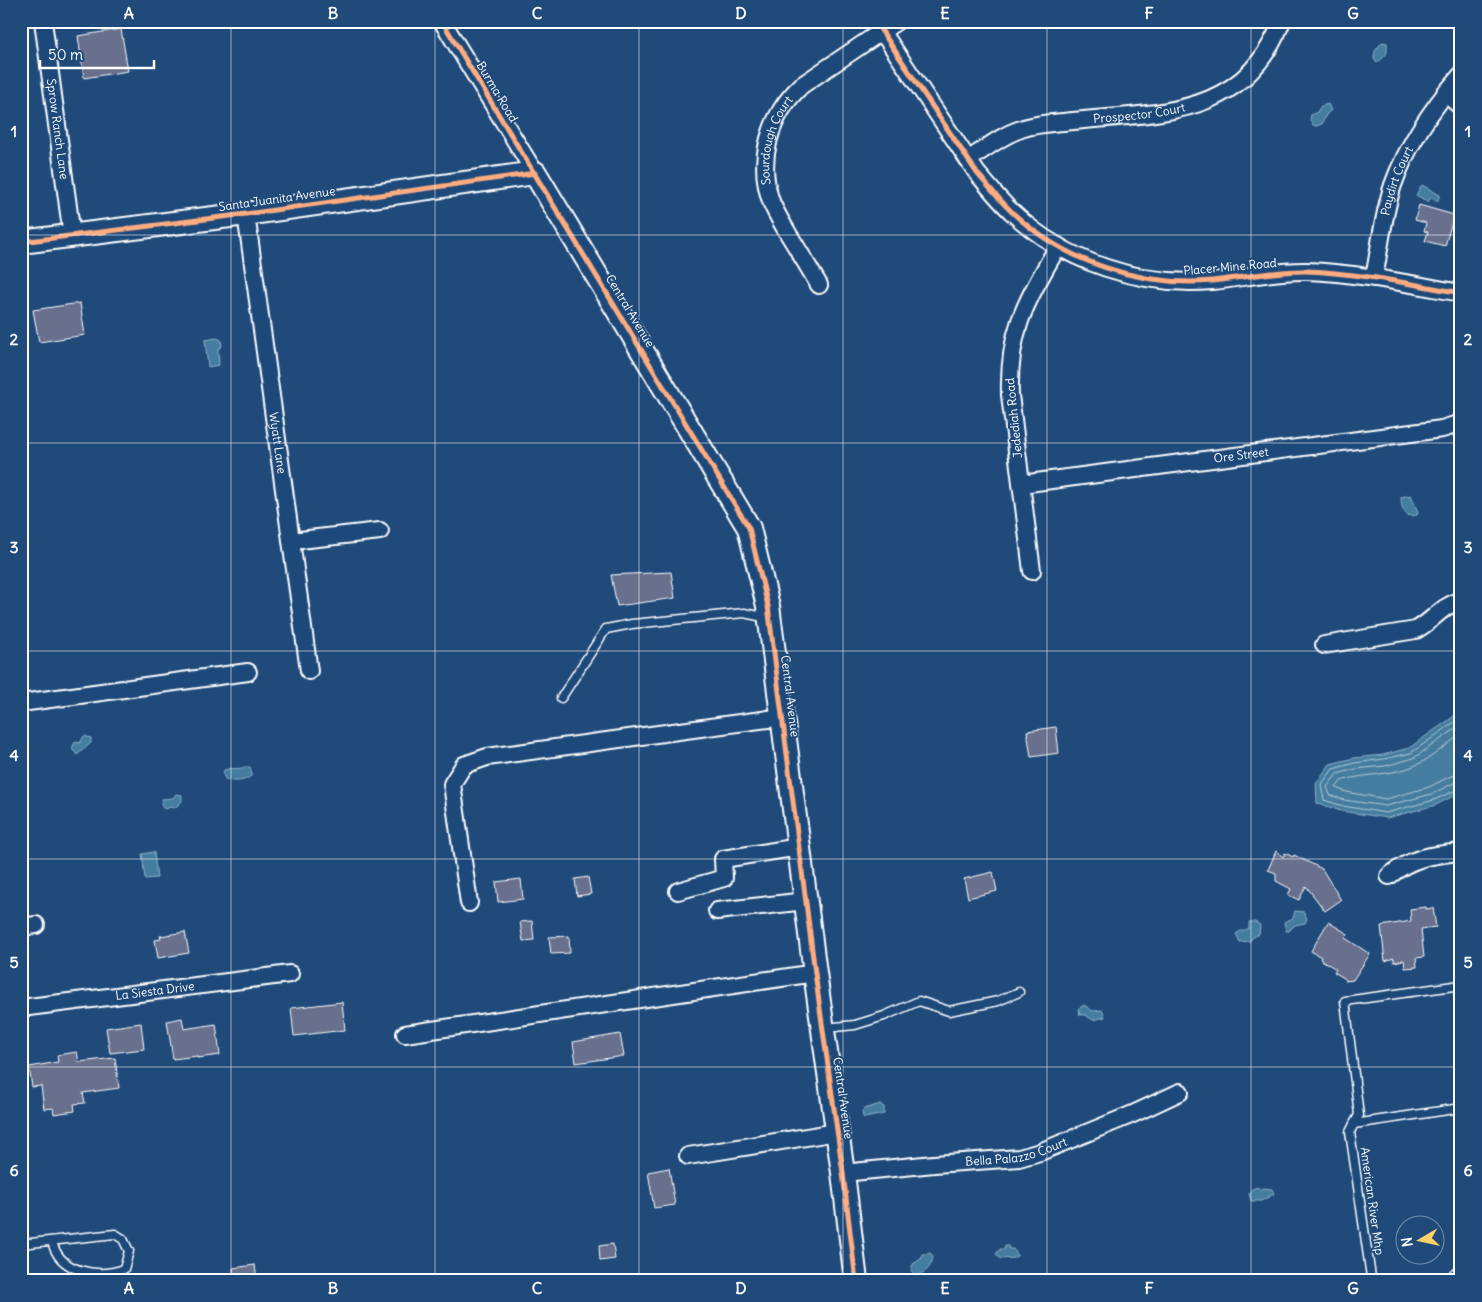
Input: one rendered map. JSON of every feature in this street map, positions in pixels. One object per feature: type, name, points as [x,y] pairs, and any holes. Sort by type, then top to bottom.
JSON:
[{"type":"street","name":"Sprow Ranch Lane","points":[[43,21],[72,236]]},
{"type":"street","name":"Burma Road","points":[[442,21],[535,173]]},
{"type":"street","name":"Sourdough Court","points":[[819,284],[772,204],[765,161],[768,140],[781,110],[802,85],[878,26],[897,21]]},
{"type":"street","name":"Prospector Court","points":[[968,160],[1008,134],[1031,126],[1166,112],[1194,106],[1208,100],[1233,86],[1255,67],[1272,43],[1282,21]]},
{"type":"street","name":"Placer Mine Road","points":[[878,26],[968,160],[994,195],[1035,232],[1090,262],[1143,278],[1170,281],[1211,281],[1304,271],[1337,272],[1461,293]]},
{"type":"street","name":"Paydirt Court","points":[[1374,278],[1385,214],[1404,158],[1418,132],[1445,93],[1461,75]]},
{"type":"street","points":[[1445,93],[1461,107]]},
{"type":"street","name":"Santa Juanita Avenue","points":[[21,242],[246,214],[535,173]]},
{"type":"street","name":"Central Avenue","points":[[535,173],[749,528],[770,618],[856,1281]]},
{"type":"street","name":"Wyatt Lane","points":[[246,214],[309,671]]},
{"type":"street","name":"Jedediah Road","points":[[1032,571],[1010,395],[1009,371],[1018,323],[1027,301],[1058,246]]},
{"type":"street","name":"Ore Street","points":[[1021,484],[1442,429],[1461,422]]},
{"type":"street","points":[[291,541],[380,531]]},
{"type":"street","points":[[1324,645],[1416,630],[1426,625],[1444,608],[1461,600]]},
{"type":"street","points":[[21,703],[248,672]]},
{"type":"street","points":[[469,903],[452,784],[464,765],[487,757],[782,717]]},
{"type":"street","points":[[678,890],[724,878],[723,859],[799,848]]},
{"type":"street","points":[[1389,876],[1399,868],[1419,858],[1461,852]]},
{"type":"street","points":[[718,911],[806,901]]},
{"type":"street","points":[[405,1034],[815,973]]},
{"type":"street","name":"La Siesta Drive","points":[[21,1008],[290,974]]},
{"type":"street","name":"Bella Palazzo Court","points":[[843,1173],[1019,1158],[1040,1152],[1133,1114],[1180,1092]]},
{"type":"street","points":[[688,1156],[837,1132]]},
{"type":"lane","points":[[561,698],[606,629],[632,624],[744,613],[770,618]]},
{"type":"lane","name":"American River Mhp","points":[[1374,1281],[1371,1277],[1350,1132],[1360,1115],[1345,1001],[1459,986],[1461,1009]]},
{"type":"lane","points":[[823,1028],[855,1025],[884,1016],[919,1001],[949,1011],[998,1001],[1019,992]]},
{"type":"lane","points":[[1354,1124],[1461,1108]]},
{"type":"lane","points":[[21,1244],[115,1234],[123,1239],[129,1251],[124,1269],[104,1274],[93,1273],[76,1269],[64,1262],[56,1252],[52,1241]]},
{"type":"lane","points":[[1447,1281],[1461,1268]]},
{"type":"water","points":[[1382,42],[1387,43],[1387,53],[1377,63],[1374,59],[1375,51]]},
{"type":"water","points":[[1328,104],[1331,110],[1326,115],[1322,124],[1313,125],[1310,120],[1311,115],[1317,112],[1321,106]]},
{"type":"water","points":[[1422,185],[1440,195],[1437,202],[1431,198],[1428,202],[1416,195]]},
{"type":"water","points":[[217,338],[221,340],[222,346],[218,349],[219,365],[208,367],[205,340]]},
{"type":"water","points":[[1411,495],[1418,512],[1417,515],[1413,516],[1404,512],[1401,501],[1401,497]]},
{"type":"water","points":[[1461,706],[1461,792],[1436,805],[1387,818],[1341,811],[1317,803],[1316,783],[1330,764],[1354,758],[1383,755],[1409,748],[1453,717]]},
{"type":"water","points":[[84,736],[91,738],[91,743],[77,755],[72,749],[75,742],[80,743]]},
{"type":"water","points":[[250,767],[252,775],[243,780],[226,780],[223,775],[224,770]]},
{"type":"water","points":[[176,794],[182,795],[182,801],[175,808],[163,808],[161,804],[162,799],[173,798]]},
{"type":"water","points":[[154,852],[157,878],[145,879],[142,854]]},
{"type":"water","points":[[1295,911],[1304,912],[1307,919],[1305,923],[1295,925],[1289,931],[1286,931],[1284,922],[1293,918]]},
{"type":"water","points":[[1249,922],[1255,922],[1260,925],[1259,934],[1250,941],[1240,942],[1236,934],[1249,928]]},
{"type":"water","points":[[1084,1005],[1093,1011],[1102,1010],[1105,1017],[1093,1020],[1085,1015],[1080,1015],[1078,1009]]},
{"type":"water","points":[[880,1104],[884,1107],[884,1114],[863,1117],[862,1111],[864,1109]]},
{"type":"water","points":[[1257,1187],[1261,1190],[1263,1188],[1272,1189],[1274,1194],[1261,1201],[1251,1201],[1249,1194],[1252,1189]]},
{"type":"water","points":[[1005,1246],[1013,1249],[1018,1255],[1014,1258],[1000,1259],[996,1254],[1000,1249],[1005,1249]]},
{"type":"water","points":[[930,1253],[933,1256],[929,1267],[925,1272],[914,1275],[911,1270],[913,1264],[921,1259],[923,1254]]},
{"type":"building","points":[[121,29],[128,71],[84,78],[78,36]]},
{"type":"building","points":[[1419,205],[1454,215],[1445,246],[1425,241],[1428,232],[1424,231],[1426,223],[1415,220]]},
{"type":"building","points":[[80,303],[85,335],[39,342],[33,310]]},
{"type":"building","points":[[671,572],[675,598],[617,606],[611,575]]},
{"type":"building","points":[[1056,727],[1059,753],[1031,757],[1027,731]]},
{"type":"building","points":[[1276,851],[1283,857],[1285,853],[1293,857],[1294,855],[1322,869],[1341,900],[1325,911],[1306,886],[1299,900],[1288,895],[1291,889],[1276,881],[1276,873],[1268,870]]},
{"type":"building","points":[[993,872],[997,891],[968,898],[964,879]]},
{"type":"building","points":[[588,877],[591,894],[577,896],[575,879]]},
{"type":"building","points":[[521,879],[523,899],[498,902],[496,882]]},
{"type":"building","points":[[1426,907],[1426,909],[1433,908],[1436,927],[1421,929],[1424,957],[1416,958],[1417,967],[1405,968],[1404,960],[1394,962],[1394,958],[1385,961],[1381,926],[1411,921],[1410,909]]},
{"type":"building","points":[[532,921],[534,940],[523,941],[520,922]]},
{"type":"building","points":[[1328,922],[1348,934],[1345,938],[1370,954],[1353,980],[1345,981],[1344,978],[1334,972],[1336,969],[1311,951]]},
{"type":"building","points":[[185,932],[189,953],[158,958],[155,940],[161,939],[160,936]]},
{"type":"building","points":[[569,936],[570,953],[551,954],[549,937]]},
{"type":"building","points":[[342,1002],[345,1030],[294,1036],[291,1008]]},
{"type":"building","points":[[182,1018],[184,1029],[216,1024],[220,1055],[173,1059],[167,1021]]},
{"type":"building","points":[[141,1023],[144,1049],[110,1053],[106,1028]]},
{"type":"building","points":[[620,1034],[624,1056],[576,1063],[573,1042]]},
{"type":"building","points":[[77,1052],[79,1062],[115,1058],[119,1088],[83,1093],[85,1103],[74,1104],[75,1111],[54,1114],[53,1108],[44,1109],[41,1086],[32,1087],[29,1067],[58,1062],[57,1055]]},
{"type":"building","points":[[669,1168],[675,1205],[654,1208],[648,1172]]},
{"type":"building","points":[[613,1244],[615,1259],[600,1261],[599,1246]]},
{"type":"building","points":[[255,1265],[257,1281],[234,1281],[233,1268]]},
{"type":"cycle path","points":[[442,21],[749,528],[768,606],[856,1281]]},
{"type":"cycle path","points":[[875,21],[977,173],[995,194],[1013,213],[1034,230],[1080,258],[1105,268],[1158,280],[1212,281],[1271,273],[1307,271],[1365,276],[1461,293]]},
{"type":"cycle path","points":[[21,242],[246,214],[535,173]]}]
